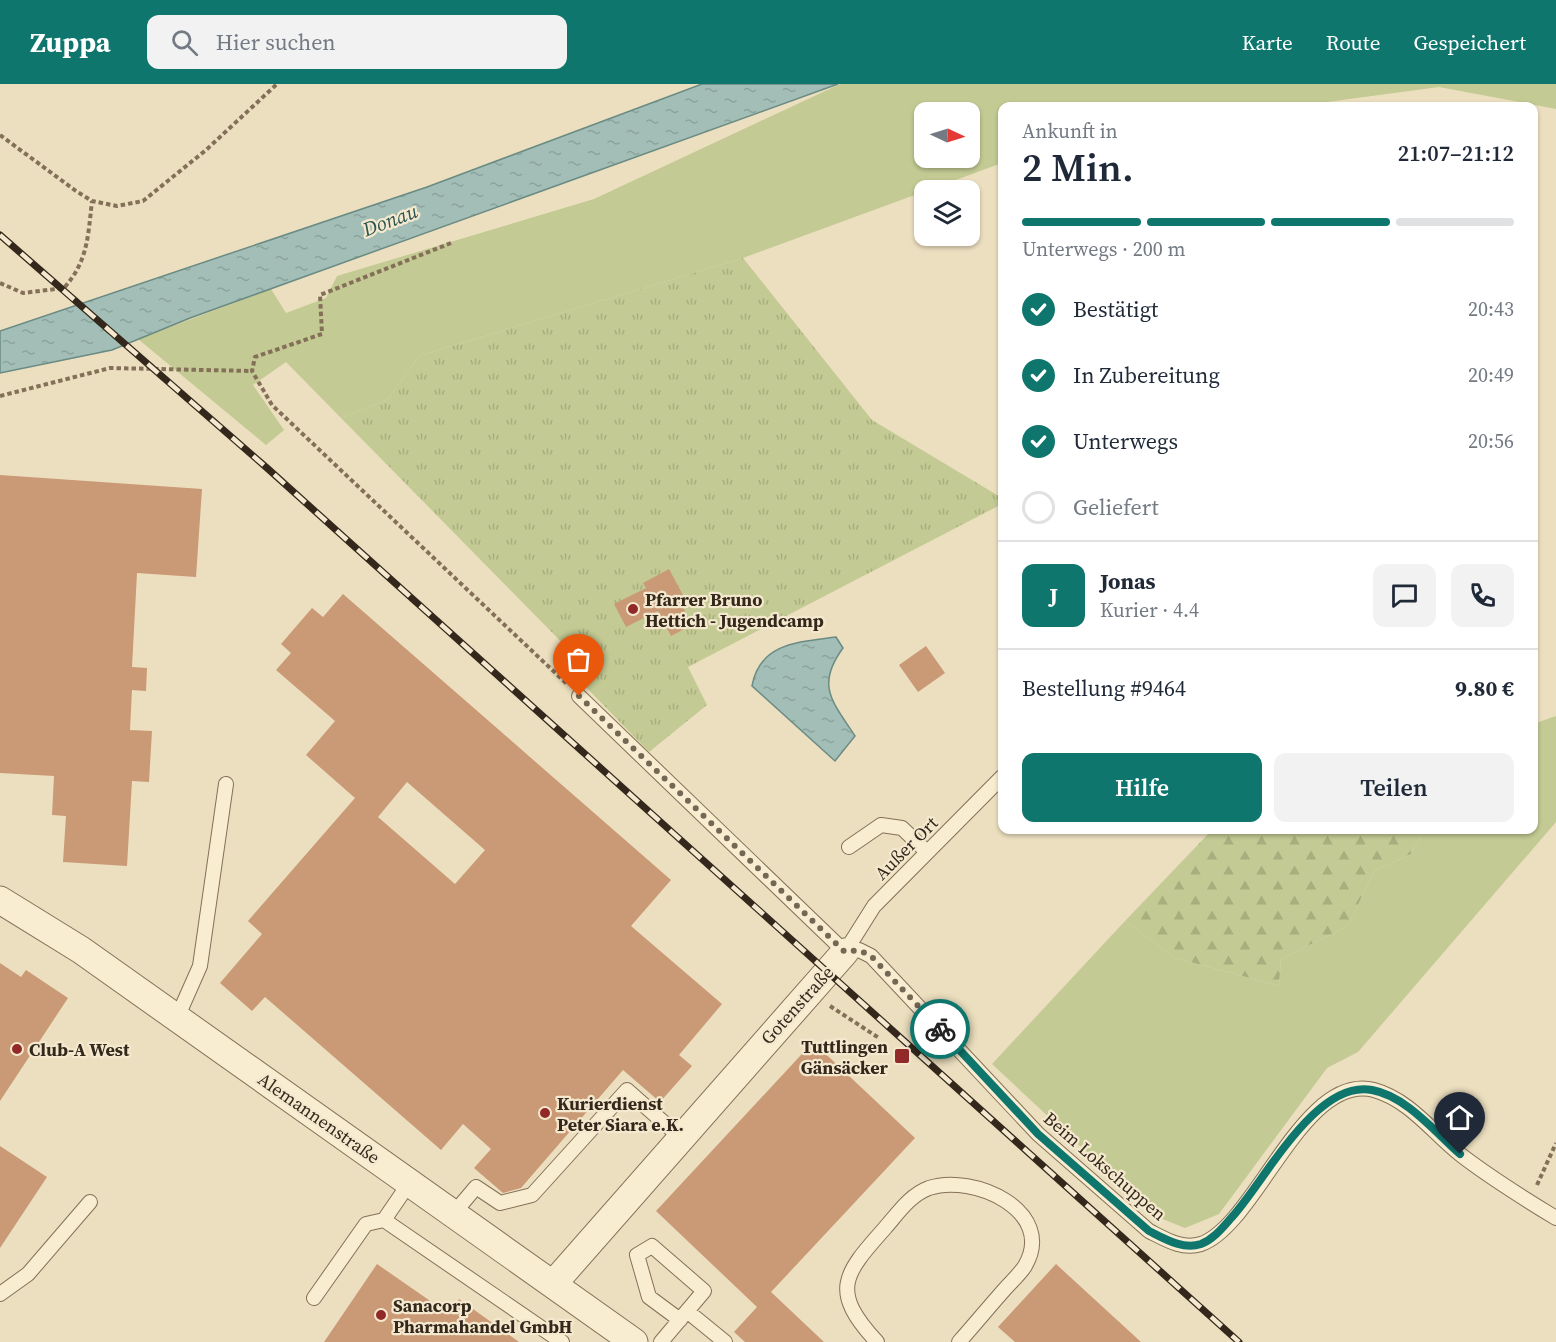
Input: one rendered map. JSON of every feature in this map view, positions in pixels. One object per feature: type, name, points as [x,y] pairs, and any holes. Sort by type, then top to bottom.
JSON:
[{"type":"street","name":"Alemannenstraße","points":[[0,900],[81,950],[454,1212],[634,1342]]},
{"type":"street","name":"Gotenstraße","points":[[554,1283],[845,952]]},
{"type":"lane","name":"Gotenstraße","points":[[579,696],[845,952]]},
{"type":"lane","name":"Außer Ort","points":[[845,952],[874,906],[998,781]]},
{"type":"lane","points":[[177,1018],[200,966],[226,784]]},
{"type":"lane","points":[[849,847],[881,825],[902,828],[927,852]]},
{"type":"lane","name":"Beim Lokschuppen","points":[[845,952],[859,950],[871,956],[1038,1134],[1149,1231],[1170,1242],[1185,1245],[1200,1244],[1216,1235],[1240,1209],[1312,1114],[1345,1092],[1361,1089],[1373,1090],[1394,1098],[1460,1154],[1556,1218]]},
{"type":"lane","points":[[454,1212],[476,1187],[500,1203],[532,1195],[627,1090],[680,1137]]},
{"type":"lane","points":[[314,1298],[366,1224],[384,1220],[410,1182]]},
{"type":"lane","points":[[877,1342],[856,1319],[848,1303],[847,1282],[850,1275],[857,1260],[912,1197],[929,1188],[948,1185],[970,1186],[993,1193],[1013,1204],[1027,1223],[1032,1244],[1026,1265],[959,1342]]},
{"type":"lane","points":[[0,1294],[28,1274],[90,1202]]},
{"type":"lane","points":[[384,1220],[562,1342]]},
{"type":"lane","points":[[661,1342],[684,1316],[704,1291],[652,1246],[637,1255],[649,1297],[684,1316],[725,1342]]},
{"type":"path","points":[[0,135],[92,201],[117,206],[143,201],[206,150],[277,84]]},
{"type":"path","points":[[0,283],[23,293],[64,288],[79,272],[87,242],[92,201]]},
{"type":"path","points":[[451,243],[320,295],[322,334],[255,357],[252,371],[272,405],[579,696]]},
{"type":"path","points":[[0,396],[110,368],[252,371]]},
{"type":"path","points":[[826,1004],[855,1025],[879,1038]]},
{"type":"path","points":[[1529,1202],[1556,1143]]},
{"type":"green space","points":[[840,84],[1556,84],[1556,109],[1538,106],[1538,102],[1519,102],[1439,87],[1327,102],[998,102],[998,164],[956,180],[914,180],[914,195],[743,258],[419,356],[388,399],[341,418],[286,362],[253,385],[284,430],[266,445],[138,339],[271,289],[286,313],[326,298],[337,276],[594,199]]},
{"type":"green space","points":[[743,258],[872,420],[998,496],[998,506],[688,667],[707,705],[649,752],[583,684],[593,674],[341,418],[388,399],[419,356]]},
{"type":"green space","points":[[1556,716],[1556,822],[1358,1052],[1327,1068],[1219,1214],[1185,1228],[1155,1216],[992,1064],[1125,921],[1175,958],[1279,986],[1281,959],[1348,926],[1374,871],[1411,854],[1423,834],[1538,834],[1538,722]]},
{"type":"green space","points":[[1208,834],[1423,834],[1411,854],[1374,871],[1348,926],[1281,959],[1279,986],[1175,958],[1125,921]]},
{"type":"water","name":"Donau","points":[[702,84],[838,84],[190,318],[112,350],[0,373],[0,331],[427,187]]},
{"type":"water","points":[[836,637],[843,648],[830,673],[830,694],[855,736],[835,761],[752,686],[756,671],[763,660],[773,652],[796,643]]},
{"type":"building","points":[[0,475],[202,489],[196,577],[137,573],[132,667],[147,668],[146,691],[132,690],[130,730],[152,731],[149,782],[132,781],[127,866],[63,862],[66,816],[52,815],[54,776],[0,773]]},
{"type":"building","points":[[669,569],[684,597],[679,599],[692,625],[671,636],[658,611],[626,627],[614,604],[646,588],[643,583]]},
{"type":"building","points":[[343,594],[671,880],[631,926],[722,1004],[679,1055],[692,1066],[660,1102],[623,1070],[521,1188],[503,1193],[474,1168],[491,1149],[463,1124],[441,1150],[265,997],[252,1011],[220,983],[262,934],[248,921],[355,798],[306,755],[335,721],[276,670],[291,653],[281,644],[312,608],[323,617]],"holes":[[[407,782],[485,850],[455,884],[378,817]]]},
{"type":"building","points":[[926,646],[945,673],[918,692],[899,665]]},
{"type":"building","name":"Club-A West","points":[[0,963],[21,977],[26,970],[68,998],[0,1101]]},
{"type":"building","points":[[813,1042],[915,1138],[771,1292],[824,1342],[745,1342],[734,1332],[757,1307],[656,1211]]},
{"type":"building","points":[[0,1146],[47,1177],[0,1248]]},
{"type":"building","points":[[377,1264],[449,1314],[459,1299],[519,1342],[324,1342]]},
{"type":"building","points":[[1056,1264],[1141,1342],[1015,1342],[998,1327]]},
{"type":"railway","points":[[0,235],[267,468],[1239,1342]]},
{"type":"way so far","points":[[579,696],[845,952],[859,950],[871,956],[940,1029]]},
{"type":"place","name":"Pfarrer Bruno Hettich - Jugendcamp","points":[[633,609]]},
{"type":"place","name":"Club-A West","points":[[17,1049]]},
{"type":"place","name":"Tuttlingen Gänsäcker","points":[[902,1056]]},
{"type":"place","name":"Kurierdienst Peter Siara e.K.","points":[[545,1113]]},
{"type":"place","name":"Sanacorp Pharmahandel GmbH","points":[[381,1315]]},
{"type":"route","points":[[940,1029],[1038,1134],[1149,1231],[1170,1242],[1185,1245],[1200,1244],[1216,1235],[1240,1209],[1312,1114],[1345,1092],[1361,1089],[1373,1090],[1394,1098],[1460,1154]]}]
